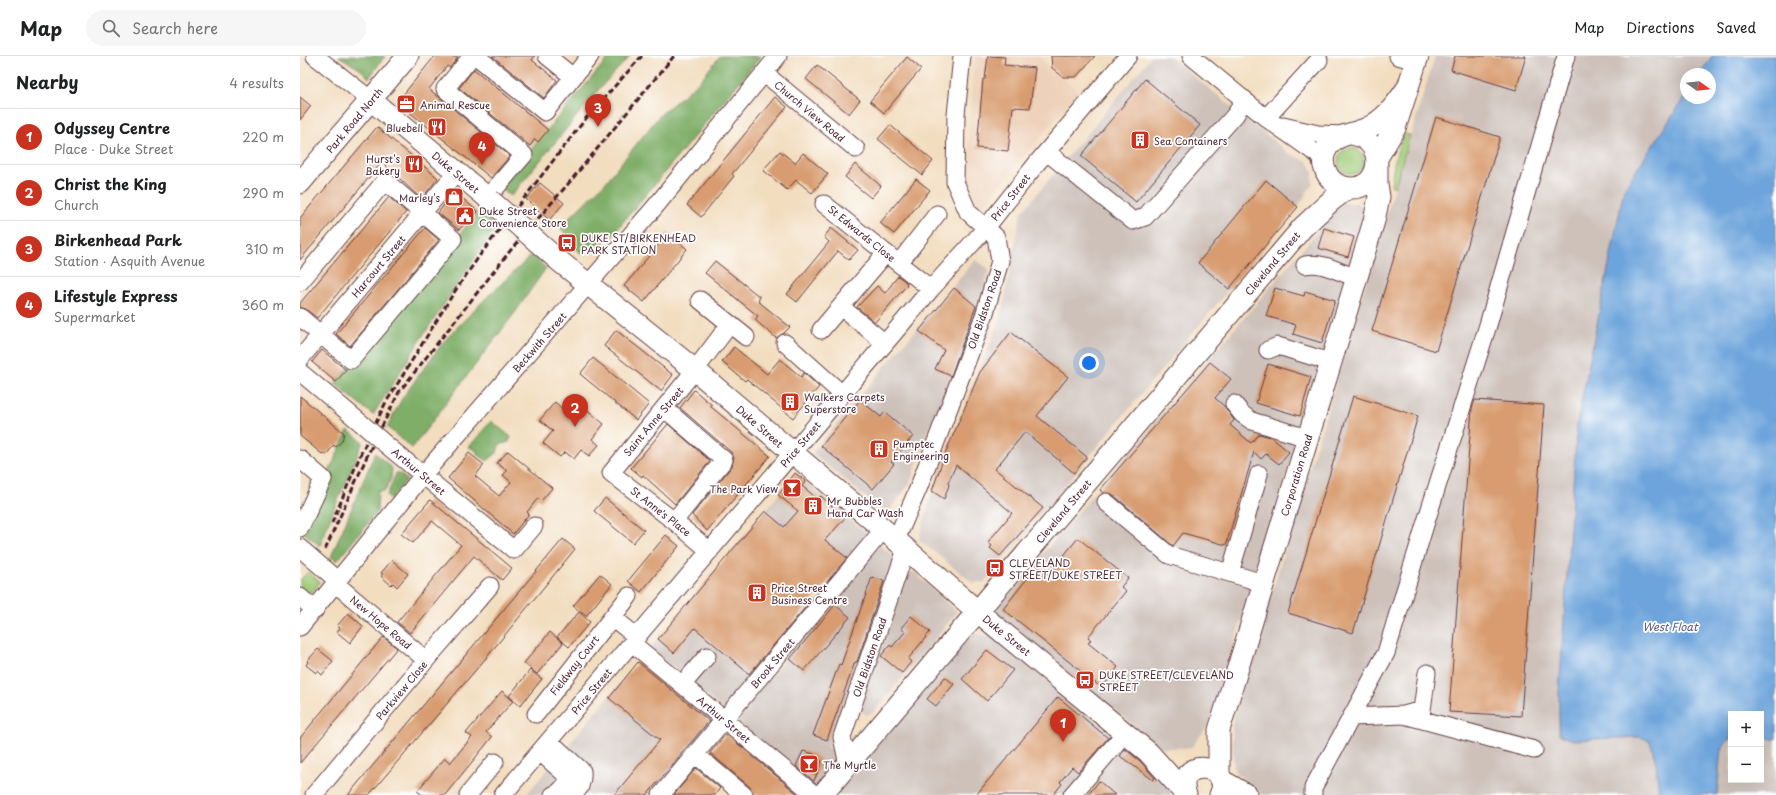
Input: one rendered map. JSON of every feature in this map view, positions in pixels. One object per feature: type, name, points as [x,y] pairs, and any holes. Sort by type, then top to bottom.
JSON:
[{"type":"main road","name":"Park Road North","points":[[300,183],[408,56]]},
{"type":"main road","points":[[1408,87],[1394,107],[1383,118],[1367,128],[1347,134],[1331,142],[1327,148],[1324,165],[1333,182],[1340,186],[1352,188],[1368,182],[1372,177],[1377,162],[1395,128],[1408,87],[1411,58]]},
{"type":"main road","name":"Duke Street","points":[[371,100],[558,260],[695,370],[978,612],[1126,733],[1148,752],[1186,794]]},
{"type":"main road","points":[[1347,134],[1366,139],[1375,150],[1377,162]]},
{"type":"main road","name":"Corporation Road","points":[[1186,794],[1185,781],[1188,774],[1194,770],[1219,730],[1330,362],[1357,278],[1374,221],[1379,197],[1377,162]]},
{"type":"main road","name":"Cleveland Street","points":[[1303,227],[1322,188],[1324,165]]},
{"type":"main road","name":"Corporation Road","points":[[1352,188],[1364,192],[1371,201],[1374,221]]},
{"type":"main road","name":"Cleveland Street","points":[[822,795],[1303,227],[1332,200],[1352,188]]},
{"type":"main road","name":"Corporation Road","points":[[1219,730],[1220,784]]},
{"type":"main road","name":"Duke Street","points":[[1148,752],[1194,770],[1209,768],[1220,784]]},
{"type":"main road","points":[[1220,784],[1247,795]]},
{"type":"street","points":[[315,56],[371,100]]},
{"type":"street","points":[[472,56],[445,89],[524,155],[488,199]]},
{"type":"street","points":[[476,56],[545,112],[590,56]]},
{"type":"street","points":[[547,56],[573,77]]},
{"type":"street","name":"Beckwith Street","points":[[300,627],[423,475],[589,284],[660,212],[778,56]]},
{"type":"street","name":"Old Bidston Road","points":[[848,765],[842,737],[895,540],[918,489],[984,316],[1000,262],[996,237],[985,229],[968,212],[955,182],[956,115],[962,56]]},
{"type":"street","name":"Price Street","points":[[503,795],[885,343],[985,229],[1047,152],[1128,56]]},
{"type":"street","points":[[1191,56],[1270,120],[1317,154],[1324,165]]},
{"type":"street","points":[[1313,795],[1313,788],[1386,653],[1426,520],[1488,325],[1566,56]]},
{"type":"street","points":[[1270,120],[1319,60]]},
{"type":"street","name":"Church View Road","points":[[764,73],[856,148]]},
{"type":"street","points":[[1047,152],[1133,221],[1145,217],[1236,114],[1244,99]]},
{"type":"street","points":[[1270,120],[1318,134],[1347,134]]},
{"type":"street","name":"Harcourt Street","points":[[300,359],[456,172]]},
{"type":"street","points":[[300,282],[385,181],[453,239],[351,360],[300,317]]},
{"type":"street","name":"St Edwards Close","points":[[824,204],[931,289]]},
{"type":"street","name":"St Edwards Close","points":[[893,258],[937,214]]},
{"type":"street","points":[[821,330],[841,307],[893,258]]},
{"type":"street","points":[[1305,265],[1311,264],[1328,267],[1357,278]]},
{"type":"street","points":[[700,300],[746,337]]},
{"type":"street","points":[[841,307],[885,343]]},
{"type":"street","name":"Saint Anne Street","points":[[611,473],[695,370],[730,324]]},
{"type":"street","points":[[785,343],[842,394]]},
{"type":"street","points":[[1268,350],[1278,346],[1330,362]]},
{"type":"street","name":"Arthur Street","points":[[300,372],[514,550],[534,526]]},
{"type":"street","points":[[1234,404],[1242,414],[1252,421],[1307,438]]},
{"type":"street","points":[[664,408],[724,460],[674,521]]},
{"type":"street","points":[[300,460],[323,479],[300,528]]},
{"type":"street","name":"St Anne's Place","points":[[611,473],[674,521],[710,551]]},
{"type":"street","points":[[1230,572],[1259,474]]},
{"type":"street","points":[[1106,502],[1168,555],[1230,572],[1263,583]]},
{"type":"street","name":"Brook Street","points":[[660,795],[725,720],[895,540]]},
{"type":"street","name":"New Hope Road","points":[[300,548],[426,660]]},
{"type":"street","name":"Parkview Close","points":[[314,795],[426,660],[490,586]]},
{"type":"street","name":"Fieldway Court","points":[[536,714],[629,596]]},
{"type":"street","points":[[300,597],[315,610]]},
{"type":"street","points":[[612,617],[635,640]]},
{"type":"street","name":"Arthur Street","points":[[635,640],[725,720],[816,795]]},
{"type":"street","points":[[683,684],[707,656]]},
{"type":"street","points":[[1351,717],[1404,714],[1422,710],[1427,673]]},
{"type":"street","points":[[1404,714],[1534,750]]},
{"type":"street","points":[[1072,795],[1126,733]]},
{"type":"street","points":[[544,746],[582,771],[583,778],[575,787],[553,795]]},
{"type":"street","points":[[696,754],[744,795]]},
{"type":"street","points":[[468,795],[495,762]]},
{"type":"shaded area","points":[[975,56],[1038,56],[1078,92],[983,205],[978,206],[966,177]]},
{"type":"shaded area","points":[[1152,56],[1169,56],[1289,153],[1306,161],[1311,167],[1313,174],[1312,184],[1298,207],[984,582],[973,583],[919,540],[932,491],[945,455],[1000,320],[1021,213]]},
{"type":"shaded area","points":[[1435,56],[1712,56],[1704,68],[1680,68],[1680,104],[1624,189],[1577,424],[1559,693],[1559,735],[1574,740],[1640,737],[1650,741],[1656,763],[1659,795],[1264,795],[1256,792],[1234,770],[1232,723]]},
{"type":"shaded area","points":[[1342,203],[1358,203],[1367,214],[1209,724],[1191,748],[1162,748],[993,612]]},
{"type":"shaded area","points":[[975,260],[989,269],[980,309],[953,377],[929,430],[909,485],[886,514],[812,453]]},
{"type":"shaded area","name":"Price Street Business Centre","points":[[796,474],[868,534],[722,709],[650,648]]},
{"type":"shaded area","points":[[879,545],[896,558],[828,748],[838,750],[841,756],[818,789],[735,720]]},
{"type":"shaded area","points":[[914,572],[957,612],[873,713],[866,715],[862,712],[860,705],[908,573]]},
{"type":"shaded area","points":[[970,634],[991,635],[1166,777],[1177,795],[835,795]]},
{"type":"shaded area","points":[[642,657],[715,721],[652,795],[526,795]]},
{"type":"shaded area","points":[[1764,739],[1776,739],[1776,795],[1717,795],[1721,749],[1728,740],[1728,783],[1764,783]]},
{"type":"green space","points":[[339,56],[385,56],[369,78],[361,70]]},
{"type":"green space","points":[[610,56],[630,56],[600,88],[511,196],[499,187]]},
{"type":"green space","points":[[720,56],[761,56],[610,238],[580,253],[560,227],[605,183],[660,115],[699,82]]},
{"type":"green space","points":[[1405,134],[1410,135],[1395,187],[1391,185],[1394,165],[1399,146]]},
{"type":"green space","points":[[1351,148],[1360,152],[1364,161],[1360,170],[1351,174],[1342,170],[1338,161],[1342,152]]},
{"type":"green space","points":[[478,212],[496,227],[422,337],[373,415],[335,384]]},
{"type":"green space","points":[[532,255],[546,268],[514,314],[412,448],[387,427],[403,397],[444,341],[482,302]]},
{"type":"green space","points":[[491,421],[511,437],[509,442],[499,445],[497,453],[487,461],[477,454],[477,451],[469,447]]},
{"type":"green space","points":[[348,430],[363,442],[320,546],[302,531]]},
{"type":"green space","points":[[375,453],[392,468],[391,479],[385,491],[378,491],[377,512],[337,561],[331,557]]},
{"type":"green space","points":[[396,473],[400,473],[407,480],[390,499],[387,496]]},
{"type":"green space","points":[[308,572],[320,582],[306,599],[300,594],[300,580]]},
{"type":"water","name":"West Float","points":[[1712,56],[1776,56],[1776,739],[1764,739],[1764,711],[1728,711],[1728,740],[1721,749],[1717,795],[1659,795],[1656,763],[1650,741],[1640,737],[1574,740],[1559,735],[1559,693],[1577,424],[1624,189],[1680,104],[1716,104],[1716,68],[1704,68]]},
{"type":"building","points":[[435,56],[458,57],[450,68],[447,66],[429,89],[510,156],[491,178],[397,102]]},
{"type":"building","points":[[492,56],[535,56],[532,60],[557,80],[544,98]]},
{"type":"building","points":[[988,56],[1005,57],[1004,65],[1035,68],[1030,108],[1013,107],[1008,151],[977,148],[983,79],[985,79]]},
{"type":"building","points":[[1051,56],[1095,56],[1076,77],[1063,77],[1052,68]]},
{"type":"building","points":[[1455,56],[1526,56],[1516,90],[1451,70]]},
{"type":"building","points":[[907,57],[921,69],[884,113],[870,101]]},
{"type":"building","points":[[817,65],[860,100],[849,114],[806,79]]},
{"type":"building","points":[[474,69],[548,130],[538,142],[535,139],[530,146],[459,88]]},
{"type":"building","name":"Sea Containers","points":[[1145,79],[1200,125],[1136,202],[1081,156]]},
{"type":"building","points":[[300,97],[311,106],[300,120]]},
{"type":"building","points":[[775,97],[787,107],[732,174],[734,176],[701,217],[687,205]]},
{"type":"building","points":[[1436,117],[1500,137],[1436,351],[1372,331]]},
{"type":"building","points":[[890,125],[933,161],[922,175],[878,139]]},
{"type":"building","points":[[377,127],[438,178],[423,197],[421,195],[419,197],[382,162],[300,260],[300,218]]},
{"type":"building","points":[[780,151],[795,163],[803,153],[828,174],[812,193],[796,180],[787,190],[763,170]]},
{"type":"building","points":[[855,164],[881,186],[871,198],[845,177]]},
{"type":"building","points":[[916,179],[930,190],[894,234],[880,223]]},
{"type":"building","points":[[1266,180],[1298,207],[1229,289],[1198,263]]},
{"type":"building","points":[[540,183],[564,203],[549,220],[526,199]]},
{"type":"building","points":[[454,191],[478,212],[468,224],[466,222],[459,230],[438,213]]},
{"type":"building","points":[[389,197],[406,212],[317,318],[306,309],[300,307],[300,303]]},
{"type":"building","points":[[425,228],[439,240],[350,346],[336,334]]},
{"type":"building","points":[[831,228],[858,250],[849,260],[838,251],[797,302],[787,294],[829,242],[824,237]]},
{"type":"building","points":[[1324,228],[1354,237],[1348,257],[1318,248]]},
{"type":"building","points":[[668,233],[687,249],[644,302],[624,286]]},
{"type":"building","points":[[715,261],[760,297],[758,301],[790,327],[776,338],[755,320],[758,316],[705,273]]},
{"type":"building","points":[[898,276],[906,282],[907,285],[875,322],[857,307],[877,286],[885,293]]},
{"type":"building","points":[[954,288],[976,306],[951,376],[935,369],[944,350],[919,331]]},
{"type":"building","points":[[1275,288],[1304,296],[1305,291],[1335,300],[1322,343],[1293,334],[1296,325],[1266,316]]},
{"type":"building","points":[[616,330],[673,375],[661,391],[604,346]]},
{"type":"building","points":[[1011,332],[1068,377],[1037,416],[1087,457],[1074,473],[1025,432],[995,469],[1043,508],[1000,556],[990,548],[992,546],[988,542],[1012,513],[956,465],[948,483],[949,485],[944,499],[932,491],[945,454],[980,372]]},
{"type":"building","name":"Walkers Carpets Superstore","points":[[734,347],[767,374],[780,359],[801,377],[804,373],[819,387],[793,418],[747,379],[745,381],[722,362]]},
{"type":"building","points":[[322,350],[346,370],[336,382],[312,362]]},
{"type":"building","points":[[593,358],[649,404],[636,420],[580,374]]},
{"type":"building","points":[[1210,362],[1231,379],[1215,398],[1225,407],[1234,420],[1230,425],[1251,443],[1259,434],[1271,437],[1289,452],[1279,464],[1266,454],[1261,459],[1254,452],[1226,545],[1183,533],[1173,546],[1112,494],[1103,493],[1100,490]]},
{"type":"building","points":[[1268,364],[1311,377],[1300,416],[1256,403]]},
{"type":"building","points":[[694,390],[712,405],[710,406],[770,456],[707,531],[692,515],[732,466],[734,457],[731,452],[680,408]]},
{"type":"building","points":[[300,396],[344,433],[342,441],[336,447],[334,445],[326,455],[323,453],[322,454],[300,436]]},
{"type":"building","points":[[1353,396],[1418,416],[1353,633],[1288,613]]},
{"type":"building","name":"Pumptec Engineering","points":[[860,400],[881,417],[885,412],[913,436],[891,462],[894,464],[873,489],[821,446]]},
{"type":"building","points":[[1475,400],[1544,405],[1521,716],[1449,712],[1472,408]]},
{"type":"building","points":[[555,402],[568,414],[578,402],[604,424],[592,439],[599,445],[589,456],[581,450],[574,459],[565,452],[560,457],[543,443],[553,431],[540,420]]},
{"type":"building","points":[[668,424],[710,461],[675,504],[643,475],[642,477],[631,468]]},
{"type":"building","points":[[508,451],[552,488],[541,501],[538,498],[527,512],[529,514],[513,534],[448,478],[469,453],[484,465],[475,476],[499,496],[511,482],[503,475],[507,471],[497,463]]},
{"type":"building","name":"Price Street Business Centre","points":[[795,473],[806,481],[802,486],[818,499],[821,496],[845,518],[825,540],[847,558],[749,674],[695,628],[674,653],[658,639],[765,511],[784,527],[798,511],[778,495]]},
{"type":"building","points":[[605,498],[644,530],[633,543],[594,511]]},
{"type":"building","points":[[430,500],[512,568],[502,580],[474,556],[410,633],[397,622],[461,545],[432,521],[413,543],[401,534]]},
{"type":"building","points":[[666,535],[679,546],[641,592],[628,581]]},
{"type":"building","points":[[1078,538],[1128,578],[1121,587],[1126,591],[1088,637],[1091,640],[1088,643],[1118,667],[1102,688],[1003,609],[1037,566],[1048,575]]},
{"type":"building","points":[[563,539],[575,549],[486,658],[369,795],[348,795]]},
{"type":"building","points":[[392,560],[408,574],[397,587],[393,583],[391,585],[381,576],[383,574],[381,573]]},
{"type":"building","points":[[600,574],[612,584],[586,616],[573,606]]},
{"type":"building","points":[[872,577],[884,581],[857,662],[855,662],[827,740],[813,735],[839,664],[841,665]]},
{"type":"building","points":[[835,605],[850,617],[804,671],[790,659]]},
{"type":"building","points":[[579,612],[590,622],[569,647],[557,637]]},
{"type":"building","points":[[348,613],[363,626],[350,643],[337,632],[340,628],[337,626]]},
{"type":"building","points":[[911,616],[930,632],[908,659],[911,662],[902,673],[881,656],[890,645],[892,647],[905,632],[901,628]]},
{"type":"building","points":[[550,632],[563,643],[537,674],[524,663]]},
{"type":"building","points":[[383,637],[397,648],[300,763],[300,738]]},
{"type":"building","points":[[318,649],[333,661],[322,675],[318,671],[316,673],[306,665],[308,662],[307,661]]},
{"type":"building","points":[[987,650],[1013,670],[987,701],[962,679]]},
{"type":"building","points":[[638,662],[709,721],[647,795],[614,795],[660,740],[609,698]]},
{"type":"building","points":[[530,670],[542,679],[520,706],[509,696]]},
{"type":"building","points":[[945,677],[954,684],[936,706],[927,699]]},
{"type":"building","points":[[502,691],[513,701],[486,732],[492,737],[445,795],[423,795],[417,791],[445,758],[450,763],[472,737],[466,733]]},
{"type":"building","points":[[1058,697],[1108,738],[1078,772],[1072,767],[1060,782],[1062,784],[1053,795],[976,795]]},
{"type":"building","points":[[726,734],[799,795],[754,795],[750,787],[710,753]]},
{"type":"building","points":[[1125,749],[1140,761],[1155,778],[1153,780],[1120,756]]},
{"type":"building","name":"The Myrtle","points":[[803,751],[814,754],[822,761],[814,781],[796,766]]},
{"type":"building","points":[[696,768],[720,788],[715,795],[674,795]]},
{"type":"building","points":[[1099,781],[1115,795],[1088,795]]},
{"type":"railway","points":[[332,523],[362,451],[385,404],[453,294],[480,255],[587,117],[642,56]]},
{"type":"railway","points":[[325,550],[368,454],[399,392],[510,251],[568,184],[674,56]]},
{"type":"place","name":"Animal Rescue","points":[[406,104]]},
{"type":"place","name":"Bluebell","points":[[437,127]]},
{"type":"place","name":"Birkenhead Park","points":[[598,127]]},
{"type":"place","name":"Sea Containers","points":[[1140,140]]},
{"type":"place","name":"Hurst's Bakery","points":[[414,164]]},
{"type":"place","name":"Lifestyle Express","points":[[482,165]]},
{"type":"place","name":"Marley's","points":[[454,197]]},
{"type":"place","name":"Duke Street Convenience Store","points":[[465,216]]},
{"type":"place","name":"DUKE ST/BIRKENHEAD PARK STATION","points":[[567,243]]},
{"type":"place","name":"Walkers Carpets Superstore","points":[[790,402]]},
{"type":"place","name":"Christ the King","points":[[575,427]]},
{"type":"place","name":"Pumptec Engineering","points":[[879,449]]},
{"type":"place","name":"The Park View","points":[[792,488]]},
{"type":"place","name":"Mr Bubbles Hand Car Wash","points":[[813,506]]},
{"type":"place","name":"CLEVELAND STREET/DUKE STREET","points":[[995,568]]},
{"type":"place","name":"Price Street Business Centre","points":[[757,593]]},
{"type":"place","name":"DUKE STREET/CLEVELAND STREET","points":[[1085,680]]},
{"type":"place","name":"Odyssey Centre","points":[[1063,742]]},
{"type":"place","name":"The Myrtle","points":[[809,764]]}]
